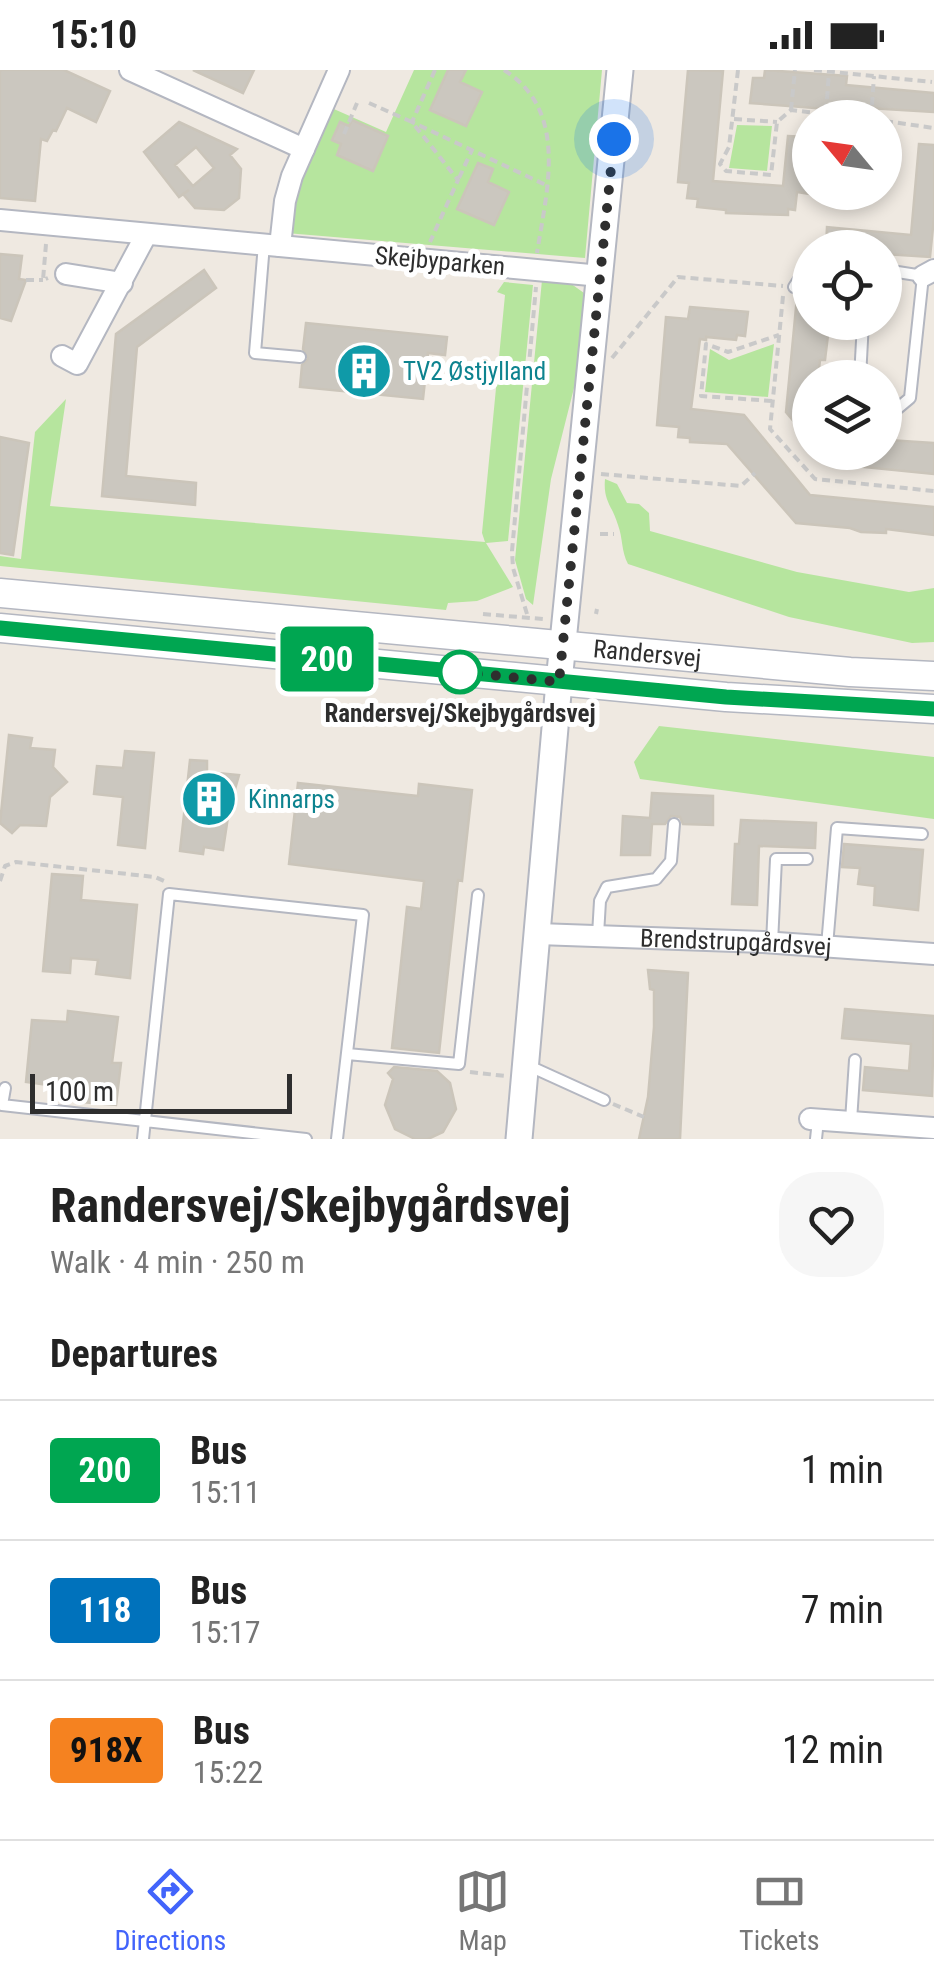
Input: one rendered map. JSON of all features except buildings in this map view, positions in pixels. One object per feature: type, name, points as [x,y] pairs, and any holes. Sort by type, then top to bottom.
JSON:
[{"type":"main road","name":"Randersvej","points":[[0,593],[850,672],[934,676]]},
{"type":"main road","name":"Randersvej","points":[[0,628],[726,697],[934,709]]},
{"type":"street","points":[[130,70],[304,150]]},
{"type":"street","points":[[272,245],[287,190],[340,70]]},
{"type":"street","points":[[520,1139],[559,682],[620,70]]},
{"type":"street","name":"Skejbyparken","points":[[0,220],[601,276]]},
{"type":"street","points":[[70,360],[122,282],[146,235]]},
{"type":"street","points":[[66,274],[122,282]]},
{"type":"street","name":"Brendstrupgårdsvej","points":[[538,934],[772,942],[934,954]]},
{"type":"street","points":[[815,1126],[850,1122],[934,1128]]},
{"type":"lane","points":[[272,245],[255,353],[300,357]]},
{"type":"lane","points":[[902,271],[928,273],[910,398],[902,405]]},
{"type":"lane","points":[[789,287],[792,284]]},
{"type":"lane","points":[[598,936],[600,901],[606,887],[656,880],[671,862],[674,824]]},
{"type":"lane","points":[[827,946],[837,828],[922,834]]},
{"type":"lane","points":[[772,942],[776,858],[807,858]]},
{"type":"lane","points":[[143,1139],[169,894],[363,915],[337,1139]]},
{"type":"lane","points":[[347,1054],[458,1064],[478,895]]},
{"type":"lane","points":[[850,1122],[856,1060]]},
{"type":"lane","points":[[525,1072],[604,1100]]},
{"type":"lane","points":[[5,1088],[2,1105],[306,1139]]},
{"type":"path","points":[[412,122],[435,70]]},
{"type":"path","points":[[504,70],[525,85],[549,134],[548,186],[536,270],[513,568],[528,615],[563,645]]},
{"type":"path","points":[[738,70],[729,147],[720,164],[726,172],[771,175],[777,122],[791,110],[795,70]]},
{"type":"path","points":[[814,70],[932,82]]},
{"type":"path","points":[[827,100],[829,72]]},
{"type":"path","points":[[872,100],[874,76]]},
{"type":"path","points":[[344,134],[358,103]]},
{"type":"path","points":[[368,104],[548,186]]},
{"type":"path","points":[[734,118],[777,122]]},
{"type":"path","points":[[412,122],[458,180]]},
{"type":"path","points":[[902,123],[934,128]]},
{"type":"path","points":[[422,260],[472,150]]},
{"type":"path","points":[[43,280],[48,224]]},
{"type":"path","points":[[26,280],[66,274]]},
{"type":"path","points":[[592,358],[611,359],[678,277],[789,287],[779,335],[770,429],[815,479],[934,491]]},
{"type":"path","points":[[772,402],[701,396],[706,344],[728,352],[779,335]]},
{"type":"path","points":[[776,454],[785,446]]},
{"type":"path","points":[[601,474],[741,486],[755,474]]},
{"type":"path","points":[[600,534],[614,534]]},
{"type":"path","points":[[0,881],[5,866],[16,862],[156,877],[164,881],[169,894]]},
{"type":"path","points":[[458,1064],[462,1071],[525,1072]]},
{"type":"path","points":[[604,1100],[644,1117]]},
{"type":"green space","points":[[414,70],[602,70],[585,258],[286,233],[289,205],[327,106],[386,132]]},
{"type":"green space","points":[[737,125],[772,126],[767,171],[729,168]]},
{"type":"green space","points":[[542,280],[570,283],[584,293],[575,384],[551,479],[533,605],[526,599],[515,560]]},
{"type":"green space","points":[[504,282],[533,285],[508,541],[486,543],[513,587],[477,601],[448,603],[446,610],[0,566],[0,556],[21,559],[35,432],[66,399],[50,506],[485,542],[482,533],[505,295],[497,292]]},
{"type":"green space","points":[[774,344],[768,397],[705,392],[710,349],[729,360]]},
{"type":"green space","points":[[605,479],[617,484],[627,503],[639,504],[649,513],[650,531],[797,572],[909,592],[934,588],[934,642],[912,643],[789,617],[628,564],[607,498]]},
{"type":"green space","points":[[659,726],[934,757],[934,819],[640,779],[634,762]]},
{"type":"bus line","name":"200","points":[[0,628],[726,697],[934,709]]},
{"type":"place","name":"TV2 Østjylland","points":[[364,371]]},
{"type":"place","name":"Randersvej/Skejbygårdsvej","points":[[460,672]]},
{"type":"place","name":"Kinnarps","points":[[209,799]]},
{"type":"route","points":[[460,672],[559,682],[614,139]]}]
